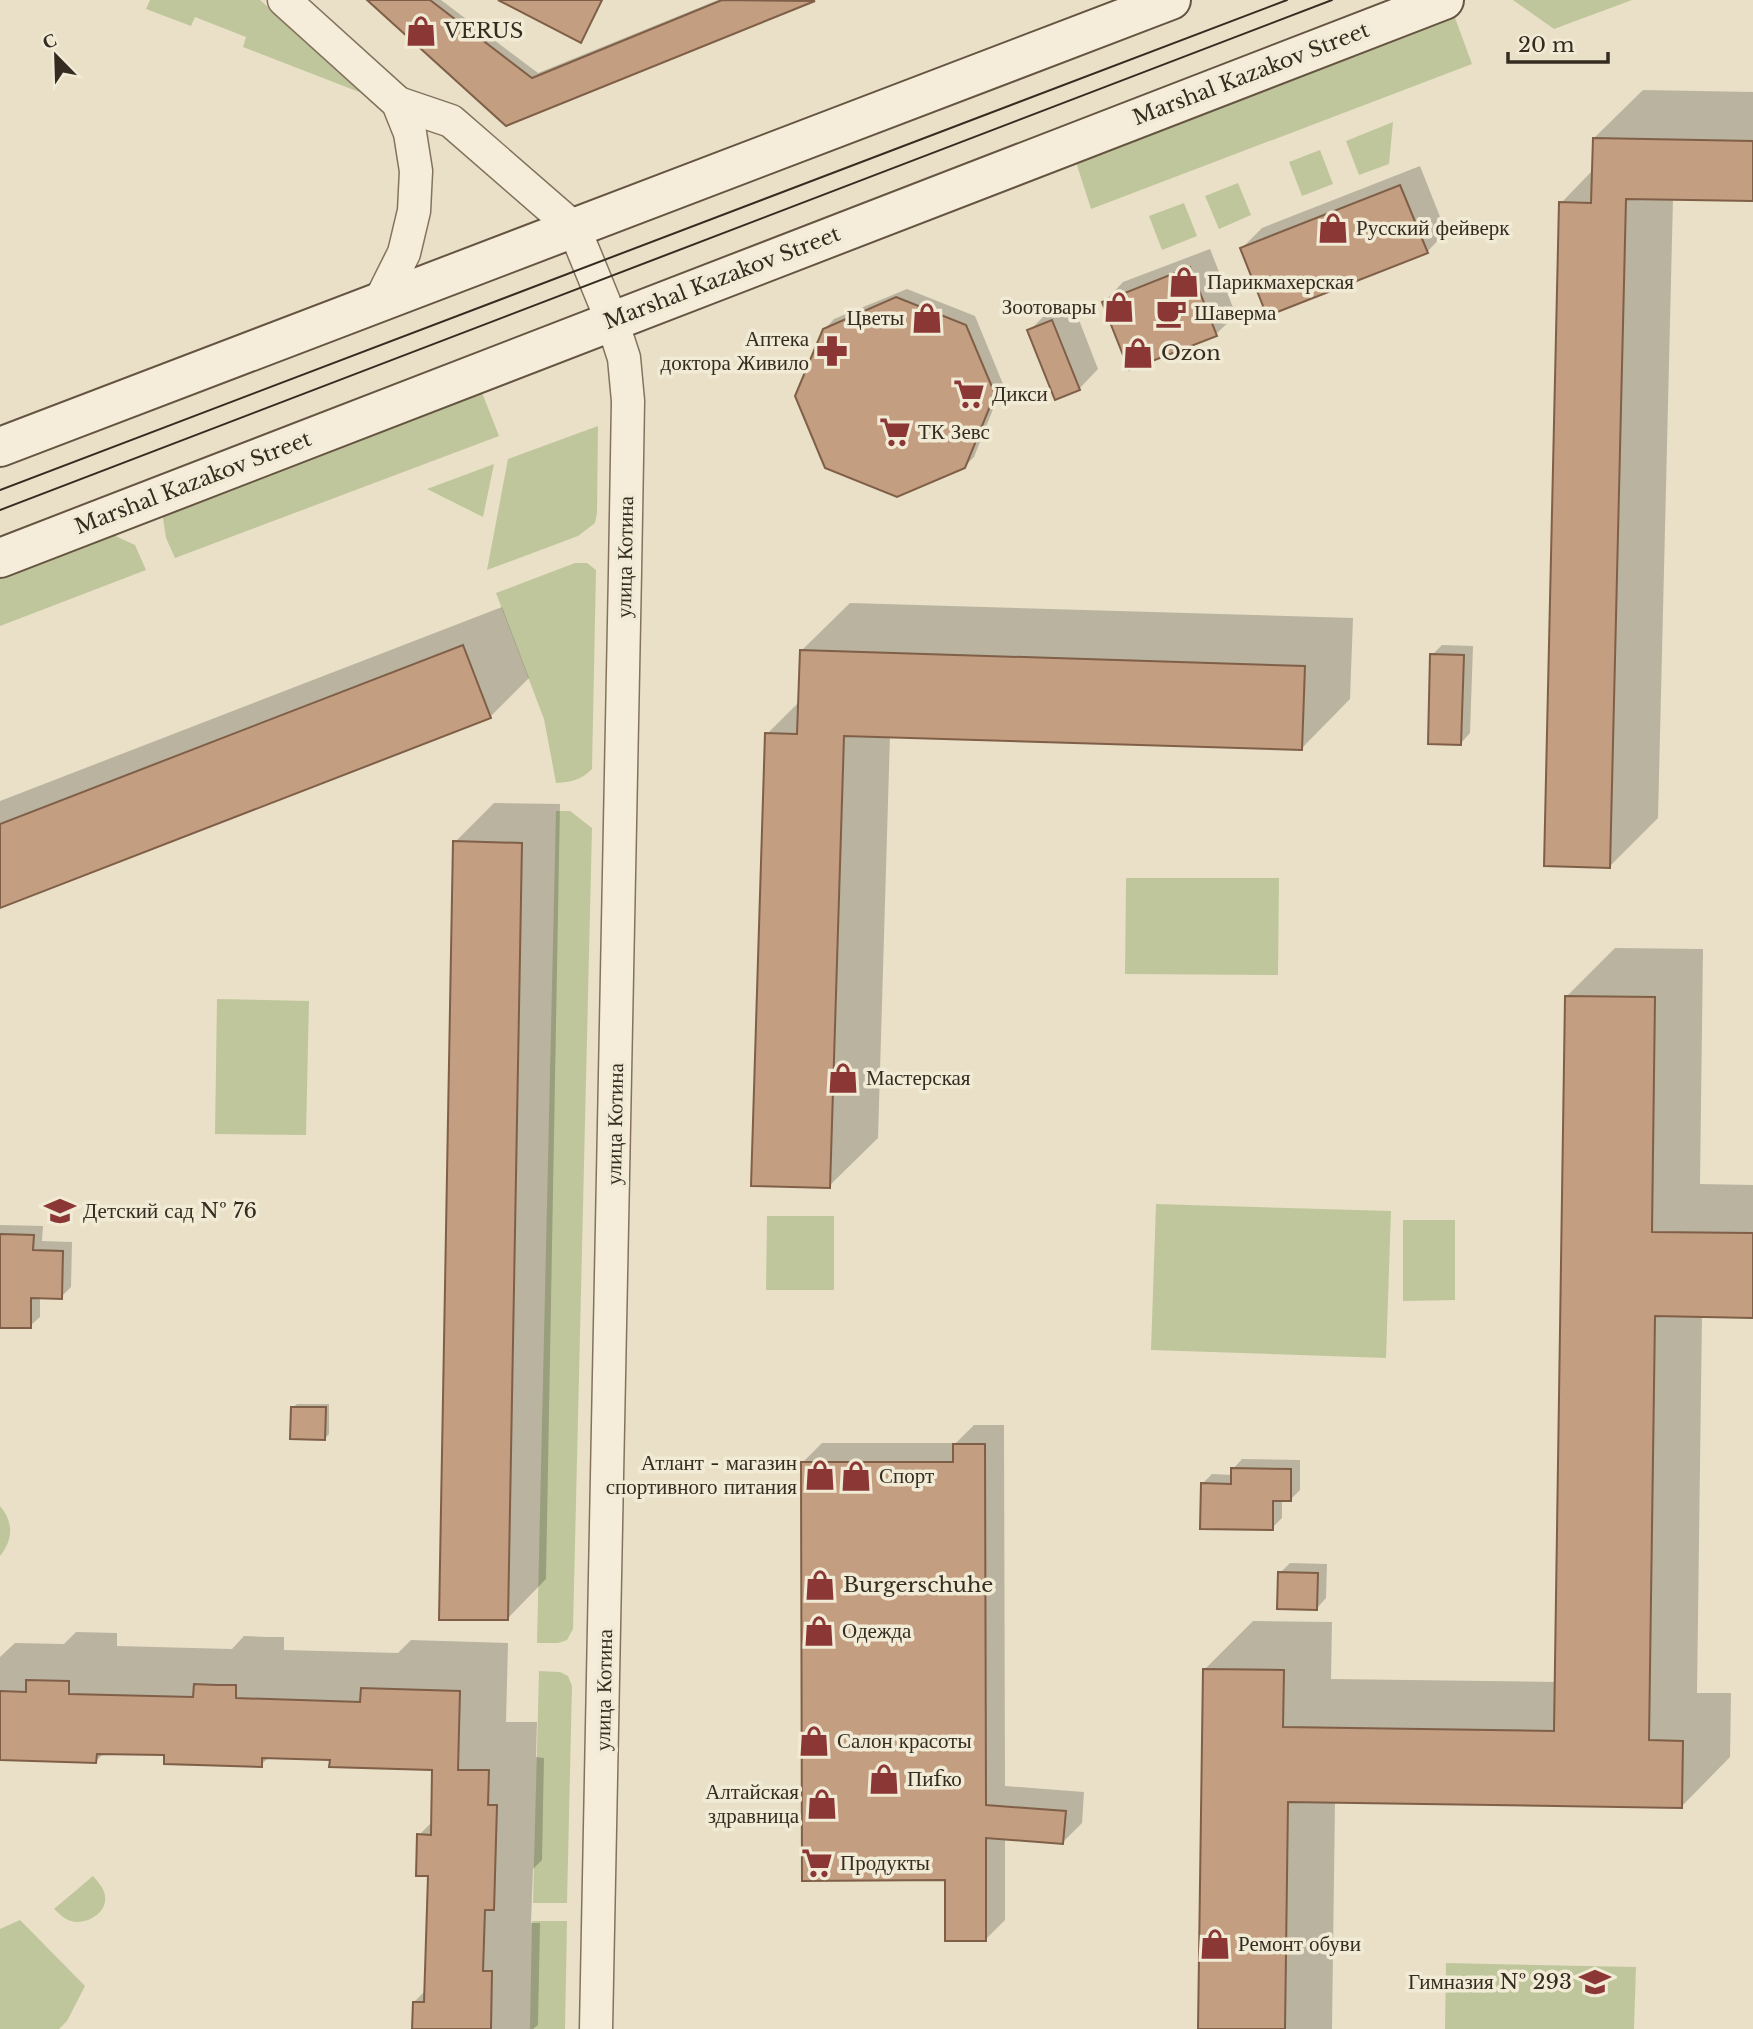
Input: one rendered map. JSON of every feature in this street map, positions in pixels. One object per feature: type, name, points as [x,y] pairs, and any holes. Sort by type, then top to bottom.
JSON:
[{"type":"main road","points":[[0,447],[1171,0]]},
{"type":"main road","name":"Marshal Kazakov Street","points":[[0,558],[1444,0]]},
{"type":"street","points":[[284,0],[398,103],[451,121],[574,228]]},
{"type":"street","points":[[380,301],[404,253],[414,211],[416,170],[411,133],[398,103]]},
{"type":"street","name":"улица Котина","points":[[574,228],[624,358],[628,401],[596,2029]]},
{"type":"green space","points":[[150,0],[260,0],[372,97],[243,47],[246,37],[195,17],[191,26],[146,9]]},
{"type":"green space","points":[[1513,0],[1632,0],[1554,29]]},
{"type":"green space","points":[[1454,15],[1472,64],[1091,209],[1075,159]]},
{"type":"green space","points":[[1393,122],[1389,164],[1359,175],[1346,141]]},
{"type":"green space","points":[[1320,150],[1333,184],[1302,196],[1289,162]]},
{"type":"green space","points":[[1238,183],[1251,215],[1219,229],[1205,196]]},
{"type":"green space","points":[[1184,203],[1197,236],[1162,250],[1149,216]]},
{"type":"green space","points":[[481,390],[499,436],[175,558],[166,538],[162,512]]},
{"type":"green space","points":[[598,426],[595,523],[578,536],[487,570],[508,459]]},
{"type":"green space","points":[[494,464],[483,517],[427,489]]},
{"type":"green space","points":[[109,533],[135,545],[146,570],[0,626],[0,574]]},
{"type":"green space","points":[[575,563],[587,563],[596,570],[592,769],[576,780],[556,783],[544,719],[496,593]]},
{"type":"green space","points":[[556,811],[570,811],[592,828],[573,1629],[567,1640],[537,1643]]},
{"type":"green space","points":[[1126,878],[1279,878],[1278,975],[1125,974]]},
{"type":"green space","points":[[217,999],[309,1001],[306,1135],[215,1134]]},
{"type":"green space","points":[[1156,1204],[1391,1211],[1386,1358],[1151,1350]]},
{"type":"green space","points":[[767,1216],[834,1216],[834,1290],[766,1290]]},
{"type":"green space","points":[[1403,1220],[1455,1220],[1455,1300],[1403,1301]]},
{"type":"green space","points":[[0,1506],[8,1518],[10,1531],[0,1556]]},
{"type":"green space","points":[[539,1671],[560,1672],[568,1676],[572,1686],[567,1903],[533,1903]]},
{"type":"green space","points":[[93,1876],[105,1894],[103,1907],[96,1916],[73,1922],[54,1909]]},
{"type":"green space","points":[[20,1920],[85,1986],[67,2021],[59,2029],[0,2029],[0,1929]]},
{"type":"green space","points":[[532,1921],[567,1921],[565,2029],[530,2029]]},
{"type":"green space","points":[[1446,1963],[1636,1967],[1634,2029],[1445,2029]]},
{"type":"building","points":[[367,0],[430,0],[532,78],[722,0],[815,1],[506,126]]},
{"type":"building","points":[[498,0],[602,0],[581,43]]},
{"type":"building","points":[[1593,138],[1753,141],[1753,201],[1626,199],[1610,868],[1544,866],[1559,202],[1591,203]]},
{"type":"building","points":[[1400,185],[1428,253],[1267,316],[1240,248]]},
{"type":"building","points":[[1190,267],[1217,336],[1129,370],[1102,302]]},
{"type":"building","name":"ТК Зевс","points":[[896,297],[966,325],[995,394],[965,468],[897,497],[825,468],[795,396],[823,329]]},
{"type":"building","points":[[1052,320],[1080,390],[1055,400],[1027,330]]},
{"type":"building","points":[[463,645],[491,718],[0,908],[0,824]]},
{"type":"building","points":[[800,650],[1305,666],[1302,750],[844,736],[830,1188],[751,1186],[765,733],[797,734]]},
{"type":"building","points":[[1430,654],[1464,655],[1461,745],[1428,744]]},
{"type":"building","points":[[453,841],[522,843],[508,1620],[439,1620]]},
{"type":"building","points":[[1565,996],[1655,997],[1652,1232],[1753,1233],[1753,1318],[1655,1316],[1649,1740],[1683,1741],[1682,1808],[1288,1802],[1285,2029],[1198,2029],[1203,1669],[1284,1670],[1283,1727],[1554,1731]]},
{"type":"building","points":[[0,1234],[34,1235],[33,1250],[63,1251],[62,1299],[31,1298],[31,1328],[0,1328]]},
{"type":"building","points":[[291,1407],[326,1407],[325,1440],[290,1439]]},
{"type":"building","points":[[953,1444],[985,1444],[986,1805],[1066,1811],[1063,1844],[986,1838],[986,1941],[945,1941],[945,1880],[802,1881],[801,1462],[953,1462]]},
{"type":"building","points":[[1231,1468],[1291,1469],[1291,1501],[1273,1501],[1273,1530],[1200,1529],[1201,1483],[1231,1484]]},
{"type":"building","points":[[1278,1572],[1318,1573],[1317,1610],[1277,1609]]},
{"type":"building","points":[[26,1680],[69,1681],[69,1694],[193,1697],[194,1684],[236,1685],[236,1698],[360,1702],[361,1688],[460,1691],[458,1770],[489,1770],[488,1805],[497,1805],[494,1910],[485,1910],[483,1971],[492,1971],[491,2029],[412,2029],[413,2002],[424,2002],[428,1876],[416,1876],[417,1834],[431,1835],[432,1770],[329,1767],[330,1760],[262,1758],[262,1767],[164,1764],[164,1755],[97,1754],[96,1763],[0,1760],[0,1691],[26,1692]]},
{"type":"tram line","points":[[0,490],[1287,0]]},
{"type":"tram line","points":[[0,510],[1332,0]]},
{"type":"place","name":"VERUS","points":[[421,31]]},
{"type":"place","name":"Русский фейверк","points":[[1333,228]]},
{"type":"place","name":"Парикмахерская","points":[[1184,282]]},
{"type":"place","name":"Зоотовары","points":[[1119,307]]},
{"type":"place","name":"Шаверма","points":[[1171,313]]},
{"type":"place","name":"Цветы","points":[[927,318]]},
{"type":"place","name":"Аптека доктора Живило","points":[[832,351]]},
{"type":"place","name":"Ozon","points":[[1138,353]]},
{"type":"place","name":"Дикси","points":[[969,394]]},
{"type":"place","name":"ТК Зевс","points":[[895,432]]},
{"type":"place","name":"Мастерская","points":[[843,1078]]},
{"type":"place","name":"Детский сад № 76","points":[[60,1211]]},
{"type":"place","name":"Атлант - магазин спортивного питания","points":[[820,1475]]},
{"type":"place","name":"Спорт","points":[[856,1476]]},
{"type":"place","name":"Burgerschuhe","points":[[820,1585]]},
{"type":"place","name":"Одежда","points":[[819,1631]]},
{"type":"place","name":"Салон красоты","points":[[814,1741]]},
{"type":"place","name":"Пиfко","points":[[884,1779]]},
{"type":"place","name":"Алтайская здравница","points":[[822,1804]]},
{"type":"place","name":"Продукты","points":[[817,1863]]},
{"type":"place","name":"Ремонт обуви","points":[[1215,1944]]},
{"type":"place","name":"Гимназия № 293","points":[[1595,1982]]}]
